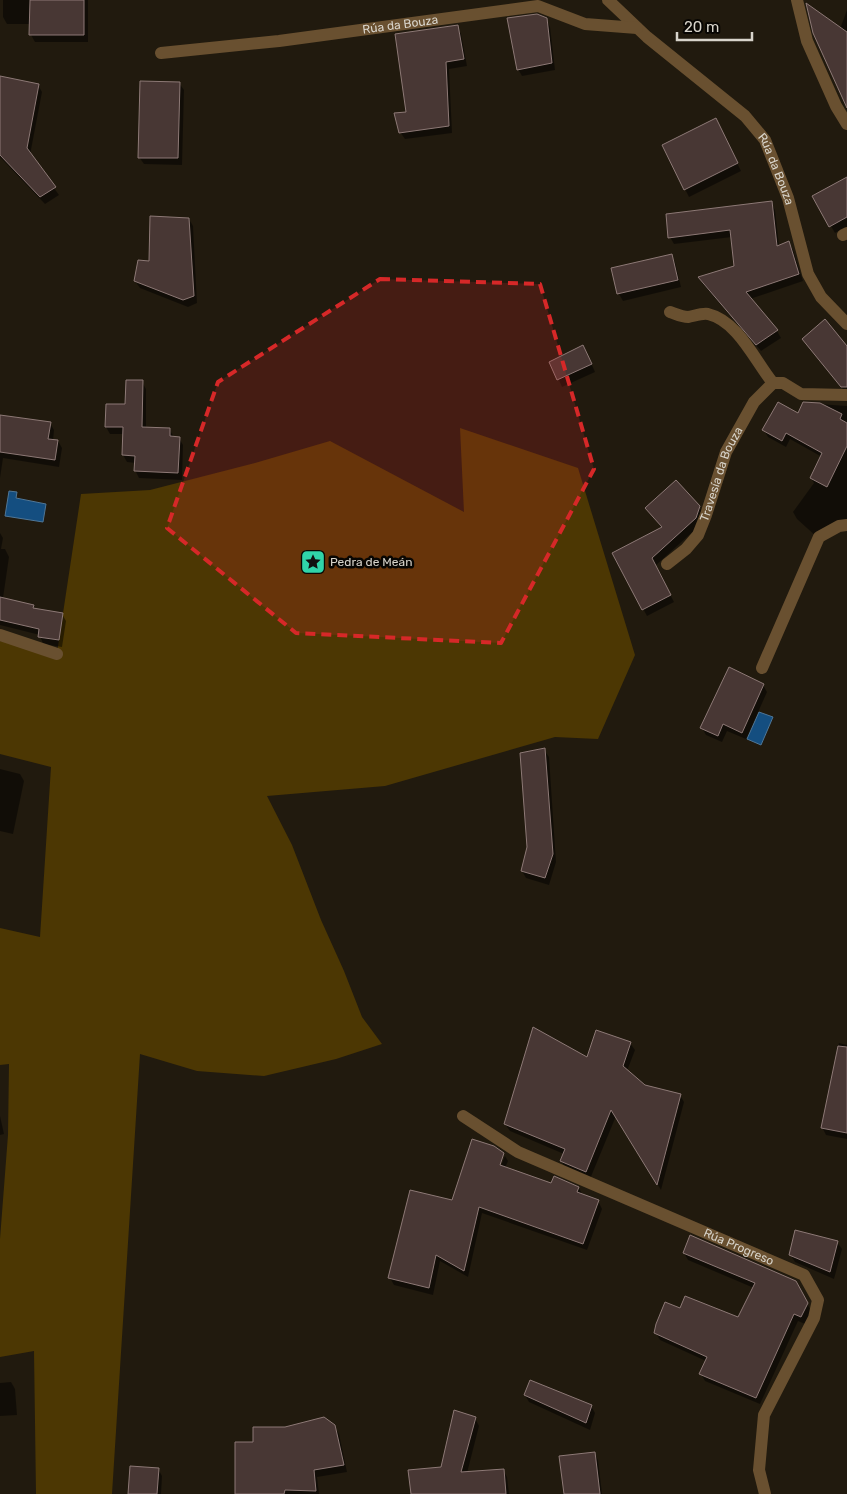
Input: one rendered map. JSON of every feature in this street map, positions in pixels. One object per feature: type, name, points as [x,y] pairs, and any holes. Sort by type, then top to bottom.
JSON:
[{"type":"street","name":"Rúa da Bouza","points":[[608,0],[637,28],[745,116],[765,140],[788,198],[808,274],[821,296],[847,324]]},
{"type":"street","points":[[797,0],[808,42],[836,106],[847,124]]},
{"type":"street","name":"Rúa da Bouza","points":[[161,54],[287,40],[538,6],[585,24],[637,28]]},
{"type":"street","points":[[670,312],[686,317],[706,314],[726,322],[749,348],[773,383],[783,383],[801,394],[847,395]]},
{"type":"street","name":"Travesía da Bouza","points":[[667,564],[686,549],[698,535],[726,452],[754,402],[773,383]]},
{"type":"street","points":[[762,668],[819,537],[838,526],[847,525]]},
{"type":"street","points":[[0,636],[57,654]]},
{"type":"street","name":"Rúa Progreso","points":[[464,1116],[518,1152],[804,1275],[818,1300],[814,1318],[764,1415],[760,1470],[765,1494]]},
{"type":"highlighted area","points":[[380,279],[540,284],[594,469],[501,643],[296,633],[167,528],[218,382]]},
{"type":"shaded area","points":[[460,428],[578,468],[635,655],[598,739],[555,737],[385,786],[267,796],[292,845],[362,1017],[382,1044],[336,1059],[264,1076],[197,1071],[140,1054],[112,1494],[36,1494],[34,1351],[0,1357],[0,1239],[8,1135],[9,1064],[0,1065],[0,928],[40,937],[51,767],[0,754],[0,641],[57,653],[81,494],[150,490],[255,463],[330,441],[464,512]]},
{"type":"water","points":[[9,491],[17,492],[16,498],[46,504],[43,522],[5,516]]},
{"type":"water","points":[[759,712],[773,717],[761,745],[747,739]]},
{"type":"building","points":[[30,0],[84,0],[84,35],[29,35]]},
{"type":"building","points":[[806,3],[847,32],[847,108],[813,33]]},
{"type":"building","points":[[537,14],[547,18],[552,63],[517,70],[507,18]]},
{"type":"building","points":[[458,25],[464,59],[446,62],[449,126],[399,133],[394,113],[406,112],[395,34]]},
{"type":"building","points":[[0,76],[39,84],[27,148],[56,187],[40,197],[0,155]]},
{"type":"building","points":[[140,81],[180,82],[178,158],[138,158]]},
{"type":"building","points":[[716,118],[738,163],[684,190],[662,145]]},
{"type":"building","points":[[847,177],[847,217],[829,227],[812,196]]},
{"type":"building","points":[[772,201],[777,246],[789,241],[799,274],[746,292],[778,330],[756,345],[698,277],[734,266],[730,230],[668,238],[666,214]]},
{"type":"building","points":[[150,216],[189,218],[194,296],[183,300],[134,281],[138,260],[149,261]]},
{"type":"building","points":[[672,254],[678,280],[617,294],[611,268]]},
{"type":"building","points":[[825,319],[847,346],[847,387],[841,387],[802,339]]},
{"type":"building","points":[[583,345],[592,364],[557,380],[549,362]]},
{"type":"building","points":[[126,380],[143,380],[142,427],[170,428],[170,436],[180,437],[178,473],[134,471],[135,456],[122,455],[123,427],[105,427],[106,404],[125,404]]},
{"type":"building","points":[[778,402],[798,413],[803,402],[820,403],[842,414],[840,419],[847,423],[847,446],[827,487],[810,478],[822,453],[786,433],[782,441],[762,430]]},
{"type":"building","points":[[0,415],[51,422],[48,439],[58,440],[55,460],[0,452]]},
{"type":"building","points":[[676,480],[700,506],[696,518],[652,558],[671,595],[642,610],[612,553],[662,527],[645,508]]},
{"type":"building","points":[[0,597],[34,605],[33,608],[63,613],[59,640],[38,637],[39,629],[0,620]]},
{"type":"building","points":[[729,667],[764,684],[742,733],[723,724],[718,736],[700,728]]},
{"type":"building","points":[[545,748],[553,854],[545,878],[521,871],[527,847],[520,753]]},
{"type":"building","points":[[533,1027],[587,1057],[596,1030],[631,1042],[623,1066],[645,1085],[681,1094],[657,1185],[611,1110],[586,1172],[560,1161],[565,1149],[504,1124]]},
{"type":"building","points":[[838,1046],[847,1047],[847,1133],[821,1128]]},
{"type":"building","points":[[472,1139],[494,1146],[504,1153],[500,1165],[551,1183],[554,1176],[579,1187],[577,1192],[599,1200],[583,1244],[479,1207],[464,1271],[436,1255],[429,1288],[388,1278],[410,1190],[452,1200]]},
{"type":"building","points":[[795,1230],[838,1241],[830,1272],[789,1255]]},
{"type":"building","points":[[690,1235],[796,1281],[808,1303],[801,1317],[794,1314],[756,1398],[699,1374],[707,1357],[654,1333],[665,1302],[680,1308],[685,1296],[738,1317],[755,1283],[683,1253]]},
{"type":"building","points":[[530,1380],[592,1405],[586,1423],[524,1395]]},
{"type":"building","points":[[454,1410],[476,1417],[461,1472],[504,1469],[506,1494],[411,1494],[408,1470],[441,1467]]},
{"type":"building","points":[[324,1417],[335,1425],[344,1465],[314,1470],[316,1491],[285,1490],[284,1494],[235,1494],[235,1442],[253,1442],[253,1427],[285,1427]]},
{"type":"building","points":[[595,1452],[600,1494],[564,1494],[559,1456]]},
{"type":"building","points":[[130,1466],[159,1468],[157,1494],[128,1494]]},
{"type":"place","name":"Pedra de Meán","points":[[313,562]]}]
